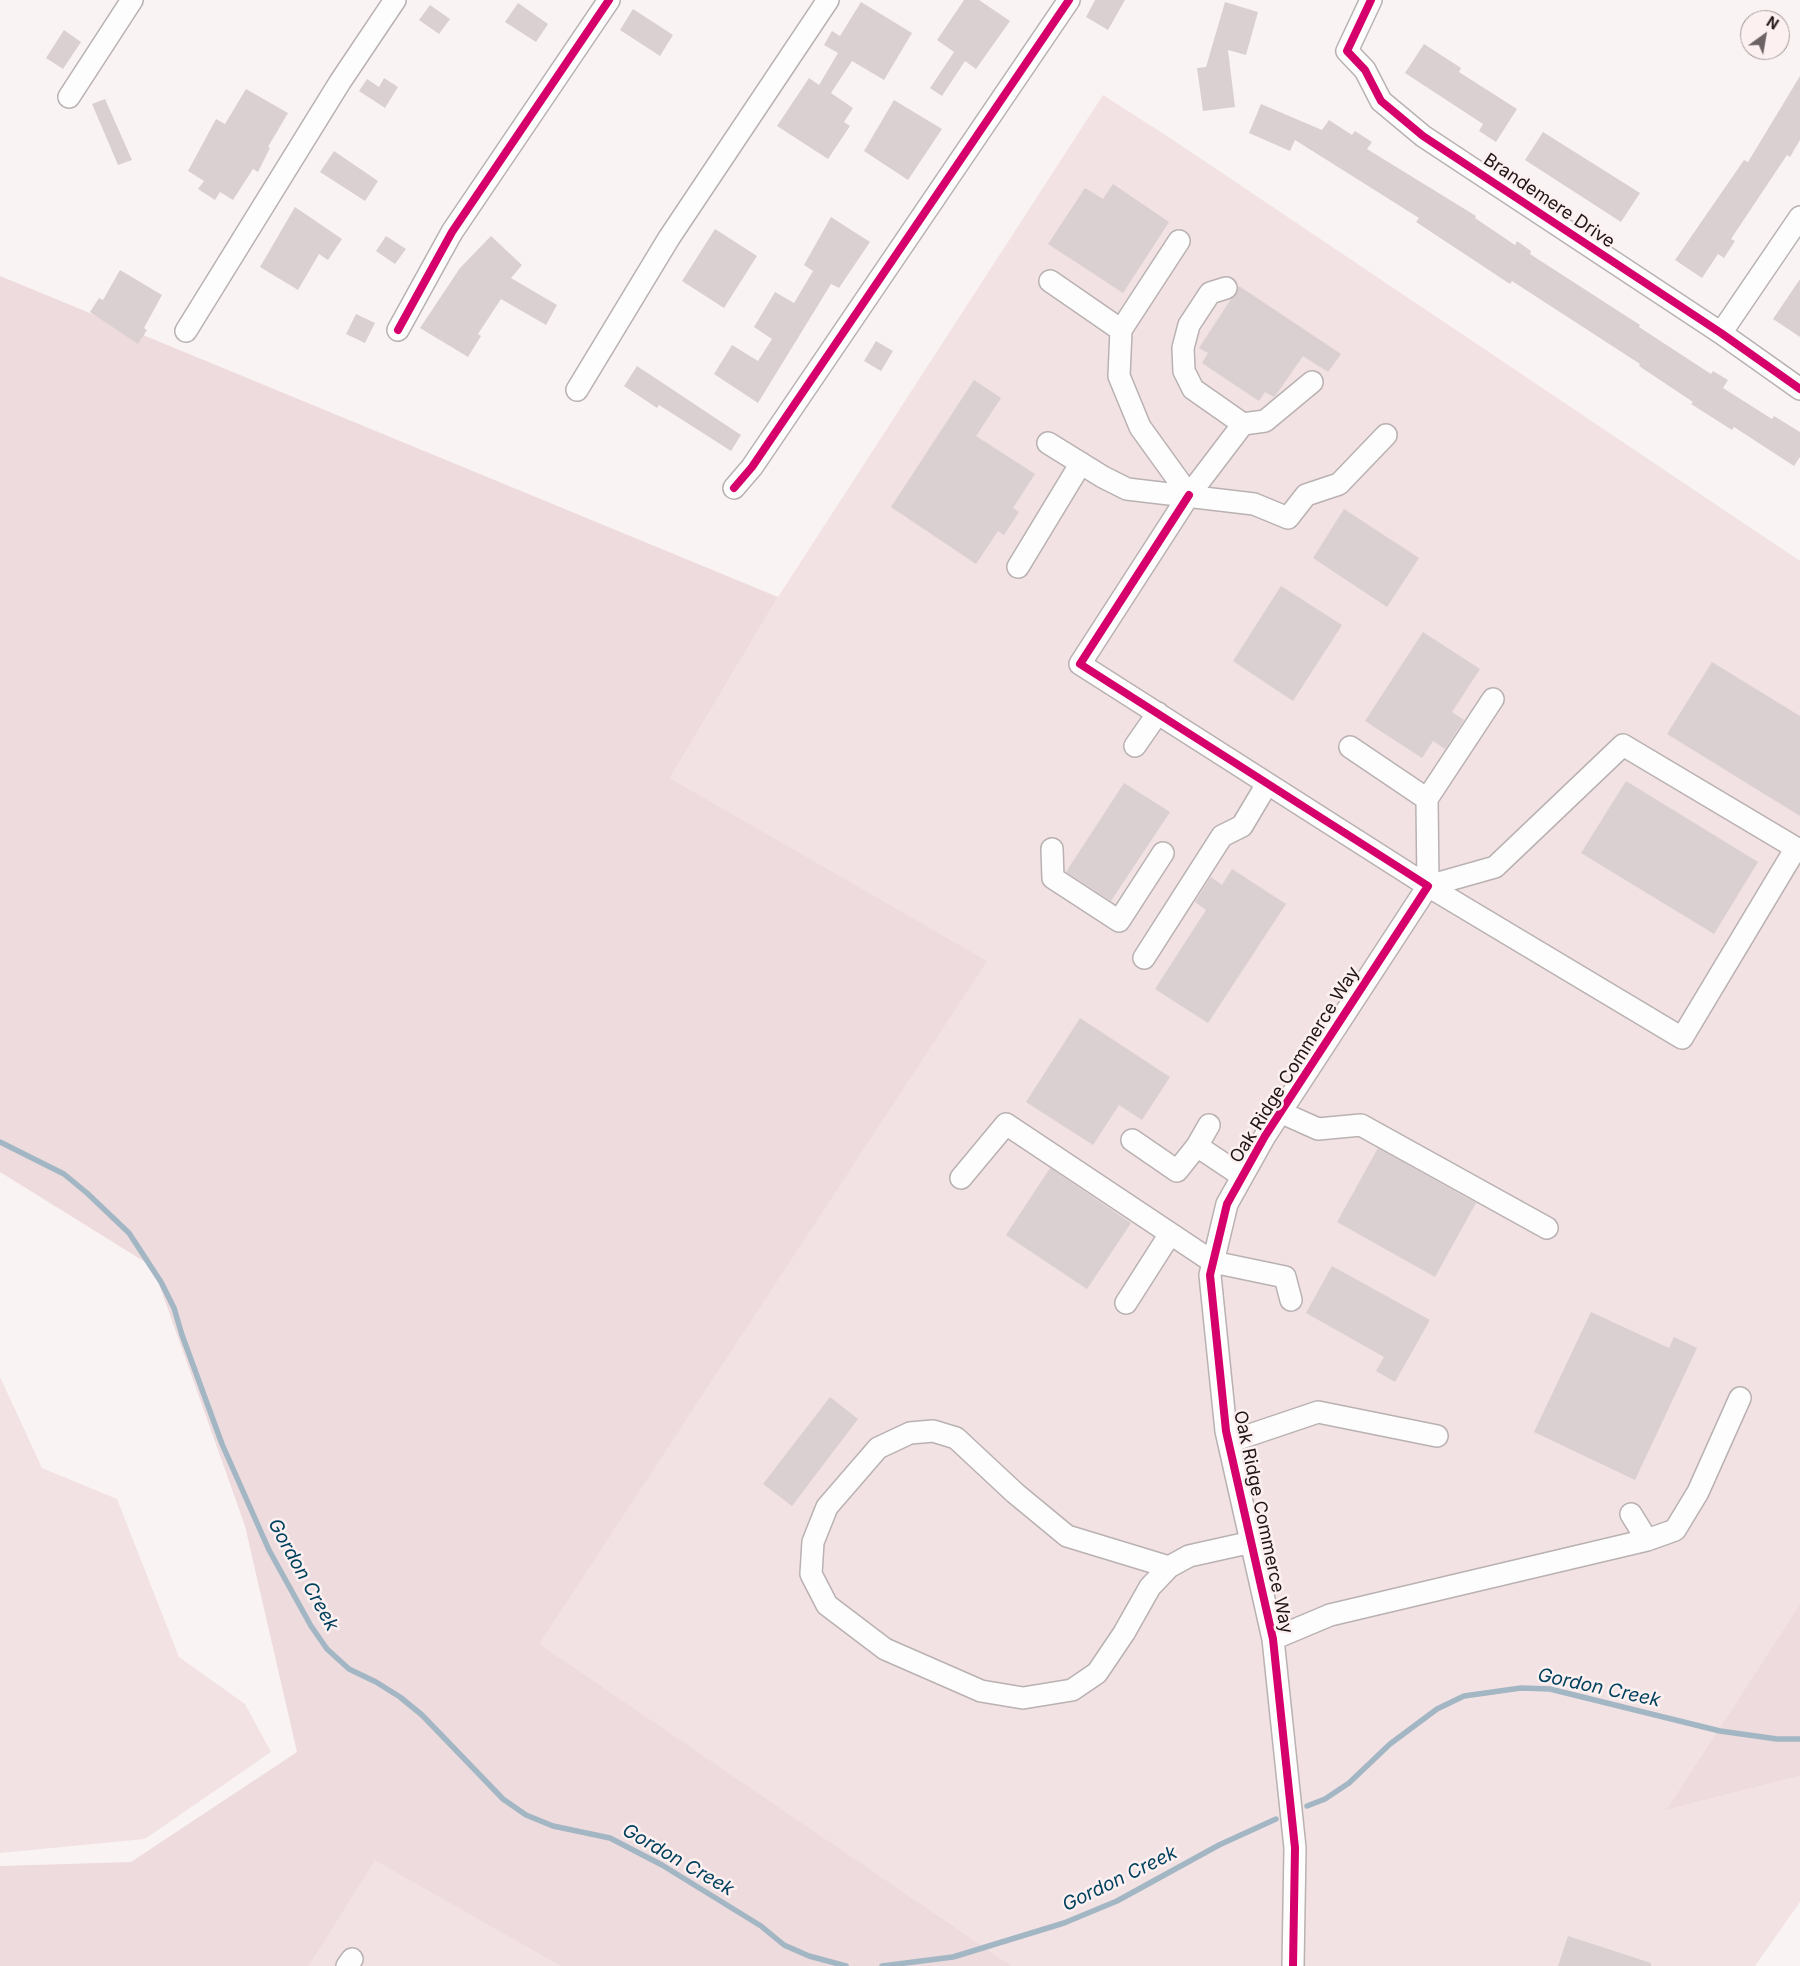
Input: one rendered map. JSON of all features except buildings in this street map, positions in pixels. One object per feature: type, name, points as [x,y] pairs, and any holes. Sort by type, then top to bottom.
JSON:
[{"type":"street","points":[[69,97],[132,0]]},
{"type":"street","points":[[186,331],[340,82],[395,0]]},
{"type":"street","points":[[398,330],[452,232],[609,0]]},
{"type":"street","points":[[576,390],[669,238],[828,0]]},
{"type":"street","points":[[734,488],[758,458],[1069,0]]},
{"type":"street","name":"Brandemere Drive","points":[[1371,0],[1348,52],[1365,70],[1380,101],[1424,136],[1721,333],[1800,389]]},
{"type":"street","points":[[1721,333],[1800,217]]},
{"type":"street","points":[[1179,241],[1121,330],[1119,376],[1140,426],[1189,495]]},
{"type":"street","points":[[1050,281],[1121,330]]},
{"type":"street","points":[[1226,288],[1210,294],[1189,325],[1183,348],[1184,371],[1192,389],[1243,424],[1265,421],[1312,382]]},
{"type":"street","points":[[1243,424],[1189,495],[1080,664],[1428,886],[1682,1038],[1796,848],[1623,745],[1495,867],[1428,886]]},
{"type":"street","points":[[1048,443],[1127,489],[1254,504],[1288,518],[1306,495],[1339,484],[1386,436]]},
{"type":"street","points":[[1018,566],[1081,463]]},
{"type":"street","points":[[1428,886],[1427,799],[1494,699]]},
{"type":"street","points":[[1135,746],[1158,713]]},
{"type":"street","points":[[1350,747],[1427,799]]},
{"type":"street","points":[[1144,958],[1222,836],[1242,826],[1267,784]]},
{"type":"street","points":[[1052,849],[1053,878],[1119,921],[1163,853]]},
{"type":"street","name":"Oak Ridge Commerce Way","points":[[1293,1966],[1295,1848],[1273,1640],[1229,1442],[1210,1275],[1227,1204],[1242,1176],[1280,1112],[1428,886]]},
{"type":"street","points":[[1280,1112],[1318,1129],[1360,1125],[1546,1228]]},
{"type":"street","points":[[961,1178],[1006,1124],[1213,1262],[1285,1277],[1291,1300]]},
{"type":"street","points":[[1132,1140],[1177,1171],[1197,1146],[1209,1125]]},
{"type":"street","points":[[1197,1146],[1242,1176]]},
{"type":"street","points":[[1126,1303],[1170,1234]]},
{"type":"street","points":[[1273,1640],[1330,1615],[1647,1540],[1676,1530],[1698,1492],[1740,1398]]},
{"type":"street","points":[[1229,1442],[1318,1412],[1437,1436]]},
{"type":"street","points":[[1169,1567],[1067,1536],[1015,1493],[956,1438],[932,1431],[910,1433],[878,1448],[827,1507],[813,1542],[811,1574],[827,1605],[885,1649],[981,1691],[1023,1698],[1072,1690],[1096,1673],[1124,1632],[1150,1587],[1169,1567],[1189,1556],[1252,1542]]},
{"type":"street","points":[[1631,1514],[1647,1540]]},
{"type":"shaded area","points":[[1103,95],[1800,561],[1800,1604],[1666,1810],[1800,1776],[1800,1902],[1755,1966],[1012,1966],[538,1644],[986,961],[670,778],[778,597]]},
{"type":"shaded area","points":[[0,276],[778,597],[670,778],[987,961],[539,1644],[1012,1966],[560,1966],[375,1860],[309,1966],[0,1966],[0,1866],[131,1862],[297,1752],[245,1526],[153,1267],[0,1172]]},
{"type":"shaded area","points":[[0,1377],[42,1468],[117,1499],[179,1657],[245,1704],[271,1752],[145,1839],[0,1853]]},
{"type":"shaded area","points":[[1800,1604],[1800,1776],[1666,1810]]},
{"type":"shaded area","points":[[375,1859],[560,1966],[309,1966]]},
{"type":"waterway","name":"Gordon Creek","points":[[0,1142],[64,1174],[87,1193],[129,1233],[161,1282],[174,1308],[222,1444],[269,1550],[311,1626],[327,1649],[349,1669],[376,1682],[400,1697],[422,1715],[503,1799],[526,1815],[553,1826],[610,1838],[662,1865],[761,1926],[784,1945],[809,1956],[846,1966]]},
{"type":"waterway","name":"Gordon Creek","points":[[1307,1806],[1325,1799],[1349,1783],[1390,1744],[1437,1709],[1464,1696],[1521,1688],[1550,1689],[1720,1731],[1777,1739],[1800,1739]]},
{"type":"waterway","name":"Gordon Creek","points":[[882,1966],[953,1957],[1064,1923],[1117,1901],[1219,1845],[1276,1819]]},
{"type":"cycle path","points":[[398,330],[452,232],[609,0]]},
{"type":"cycle path","points":[[734,488],[752,467],[1069,0]]},
{"type":"cycle path","points":[[1371,0],[1347,51],[1365,70],[1381,101],[1423,136],[1721,333],[1800,389]]},
{"type":"cycle path","points":[[1189,495],[1080,664],[1428,886],[1265,1136],[1227,1204],[1210,1275],[1226,1431],[1273,1639],[1295,1848],[1293,1966]]}]
